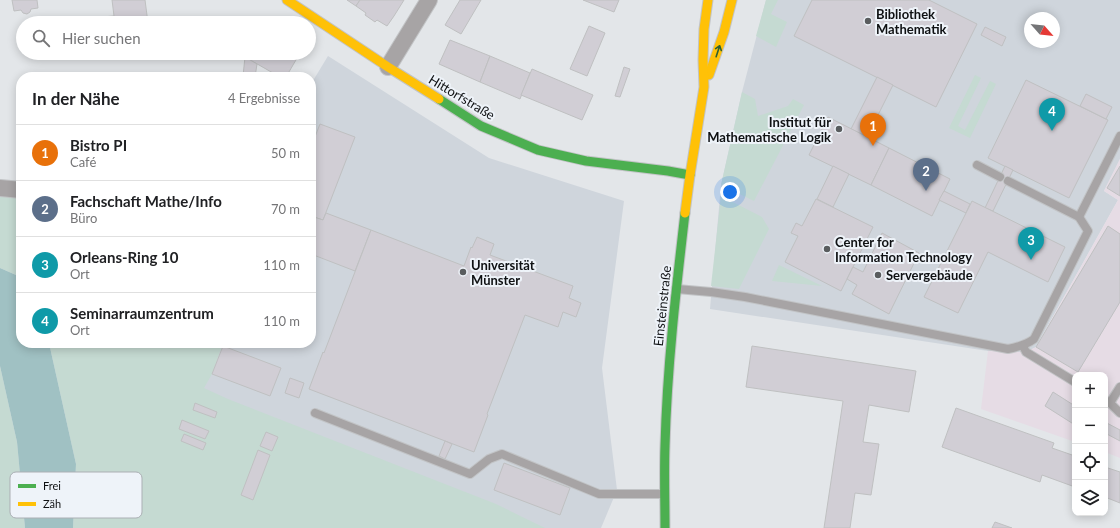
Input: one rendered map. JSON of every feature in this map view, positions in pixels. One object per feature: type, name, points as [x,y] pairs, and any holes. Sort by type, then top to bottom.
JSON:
[{"type":"main road","name":"Hittorfstraße","points":[[288,0],[312,16]]},
{"type":"main road","name":"Einsteinstraße","points":[[665,528],[666,439],[676,289],[690,176],[704,87],[703,44],[708,0]]},
{"type":"main road","name":"Einsteinstraße","points":[[704,87],[722,39],[732,0]]},
{"type":"main road","name":"Hittorfstraße","points":[[316,19],[388,67],[481,126],[538,150],[586,161],[668,171],[690,176]]},
{"type":"street","points":[[388,67],[429,0]]},
{"type":"street","points":[[0,188],[16,190]]},
{"type":"lane","points":[[1079,216],[1120,136]]},
{"type":"lane","points":[[977,165],[1000,177]]},
{"type":"lane","points":[[676,289],[744,297],[1008,349],[1023,346],[1034,339],[1088,230],[1079,216],[1008,181]]},
{"type":"lane","points":[[1023,346],[1026,352],[1072,380]]},
{"type":"lane","points":[[1120,387],[1108,402],[1120,413]]},
{"type":"lane","points":[[315,413],[470,474],[489,459],[502,454],[599,494],[665,494]]},
{"type":"shaded area","points":[[766,0],[1120,0],[1120,159],[1104,191],[1118,200],[1036,347],[1026,352],[988,351],[710,309],[721,185],[742,92]]},
{"type":"shaded area","name":"Universität Münster","points":[[328,56],[489,158],[624,201],[602,368],[617,490],[601,528],[123,528],[125,518],[142,518],[142,472],[135,472],[162,348],[316,348],[316,76]]},
{"type":"shaded area","points":[[1120,159],[1120,458],[1108,453],[1108,372],[1072,372],[1072,441],[981,409],[988,351],[1026,352],[1036,347],[1118,200],[1104,191]]},
{"type":"green space","points":[[766,0],[778,0],[771,14],[787,22],[776,47],[756,36]]},
{"type":"green space","points":[[975,75],[981,78],[958,126],[965,130],[990,81],[996,84],[970,138],[949,128]]},
{"type":"green space","points":[[742,92],[755,99],[758,116],[788,106],[793,99],[804,105],[754,201],[721,185]]},
{"type":"green space","points":[[0,193],[16,195],[16,275],[0,268]]},
{"type":"green space","points":[[721,196],[762,217],[769,229],[739,289],[711,286]]},
{"type":"green space","points":[[779,265],[822,286],[772,281]]},
{"type":"green space","points":[[50,348],[221,348],[212,374],[204,388],[228,399],[496,504],[545,528],[73,528],[73,518],[142,518],[142,472],[76,472],[76,464]]},
{"type":"green space","points":[[0,366],[17,442],[20,472],[10,472],[10,518],[24,518],[25,528],[0,528]]},
{"type":"water","points":[[0,268],[16,275],[16,348],[50,348],[76,464],[76,472],[20,472],[17,442],[0,366]]},
{"type":"water","points":[[24,518],[73,518],[73,528],[25,528]]},
{"type":"building","points":[[12,0],[37,0],[38,8],[31,9],[27,14],[23,13],[21,10],[14,11]]},
{"type":"building","points":[[112,0],[145,0],[147,16],[114,16]]},
{"type":"building","points":[[347,0],[360,0],[356,6]]},
{"type":"building","points":[[360,0],[404,0],[387,26],[377,20],[375,22],[365,15],[366,13],[356,6]]},
{"type":"building","points":[[460,0],[481,0],[461,34],[445,25]]},
{"type":"building","points":[[583,0],[619,0],[614,12]]},
{"type":"building","points":[[812,0],[929,0],[977,24],[936,107],[794,36]]},
{"type":"building","points":[[589,26],[605,33],[587,76],[570,69]]},
{"type":"building","points":[[985,27],[1006,37],[1002,46],[981,35]]},
{"type":"building","points":[[450,40],[490,56],[480,82],[439,64]]},
{"type":"building","points":[[490,56],[530,73],[520,99],[480,82]]},
{"type":"building","points":[[245,60],[250,60],[257,64],[256,72],[243,72]]},
{"type":"building","points":[[250,60],[296,60],[289,72],[271,72]]},
{"type":"building","points":[[624,67],[630,69],[620,97],[615,96]]},
{"type":"building","points":[[532,69],[593,95],[582,120],[521,95]]},
{"type":"building","points":[[877,77],[893,85],[867,137],[851,129]]},
{"type":"building","points":[[1026,80],[1108,120],[1069,198],[988,158]]},
{"type":"building","points":[[1086,94],[1112,107],[1106,119],[1080,106]]},
{"type":"building","points":[[828,117],[889,148],[871,185],[809,155]]},
{"type":"building","points":[[320,124],[355,137],[323,220],[316,218],[316,134]]},
{"type":"building","points":[[889,148],[950,179],[932,216],[871,185]]},
{"type":"building","points":[[833,166],[849,174],[833,207],[817,199]]},
{"type":"building","points":[[1005,166],[1013,170],[993,211],[985,208]]},
{"type":"building","points":[[1120,166],[1120,196],[1107,188]]},
{"type":"building","points":[[944,191],[970,204],[966,213],[939,200]]},
{"type":"building","name":"Center for Information Technology","points":[[816,199],[873,227],[841,291],[785,262],[798,236],[791,233],[796,223],[802,226]]},
{"type":"building","points":[[972,201],[1065,247],[1048,282],[988,252],[958,313],[924,297]]},
{"type":"building","points":[[326,213],[371,230],[355,271],[316,256],[316,218],[323,220]]},
{"type":"building","points":[[1108,226],[1120,234],[1120,302],[1078,372],[1036,347]]},
{"type":"building","points":[[371,230],[464,266],[471,247],[472,248],[477,237],[494,244],[490,255],[573,286],[569,298],[581,303],[576,317],[563,312],[558,327],[525,315],[474,452],[309,389]]},
{"type":"building","name":"Servergebäude","points":[[882,233],[919,253],[889,314],[852,294],[857,285],[847,279],[853,267],[863,272]]},
{"type":"building","points":[[752,346],[916,371],[909,412],[869,405],[863,442],[879,444],[871,495],[855,493],[850,528],[824,528],[843,401],[746,387]]},
{"type":"building","points":[[222,348],[228,348],[281,368],[270,396],[212,374]]},
{"type":"building","points":[[290,378],[304,383],[299,398],[285,393]]},
{"type":"building","points":[[1053,392],[1072,404],[1072,423],[1045,406]]},
{"type":"building","points":[[195,403],[217,412],[215,418],[193,410]]},
{"type":"building","points":[[956,408],[1054,443],[1052,448],[1072,455],[1072,486],[1042,475],[1040,482],[942,447]]},
{"type":"building","points":[[182,420],[209,431],[205,439],[179,429]]},
{"type":"building","points":[[1108,424],[1120,430],[1120,441],[1108,435]]},
{"type":"building","points":[[266,432],[278,437],[272,451],[260,446]]},
{"type":"building","points":[[184,434],[206,443],[203,450],[181,441]]},
{"type":"building","points":[[445,441],[452,444],[445,459],[439,456]]},
{"type":"building","points":[[258,450],[270,455],[253,500],[241,495]]},
{"type":"building","points":[[504,463],[570,488],[560,515],[494,490]]},
{"type":"building","points":[[1108,468],[1120,472],[1120,503],[1108,498]]},
{"type":"building","points":[[995,522],[1012,528],[992,528]]},
{"type":"traffic: fast","points":[[439,99],[481,126],[538,150],[586,161],[690,175]]},
{"type":"traffic: fast","points":[[665,528],[666,417],[675,300],[685,213]]},
{"type":"traffic: slow","points":[[287,0],[311,16]]},
{"type":"traffic: slow","points":[[685,213],[704,87],[704,29],[708,0]]},
{"type":"traffic: slow","points":[[709,75],[724,32],[732,0]]},
{"type":"traffic: slow","points":[[316,19],[439,99]]},
{"type":"place","name":"Bibliothek Mathematik","points":[[868,21]]},
{"type":"place","name":"Institut für Mathematische Logik","points":[[839,129]]},
{"type":"place","name":"Seminarraumzentrum","points":[[1052,131]]},
{"type":"place","name":"Bistro PI","points":[[873,146]]},
{"type":"place","name":"Fachschaft Mathe/Info","points":[[926,191]]},
{"type":"place","name":"Center for Information Technology","points":[[827,249]]},
{"type":"place","name":"Orleans-Ring 10","points":[[1031,260]]},
{"type":"place","name":"Universität Münster","points":[[463,272]]},
{"type":"place","name":"Servergebäude","points":[[878,275]]}]
